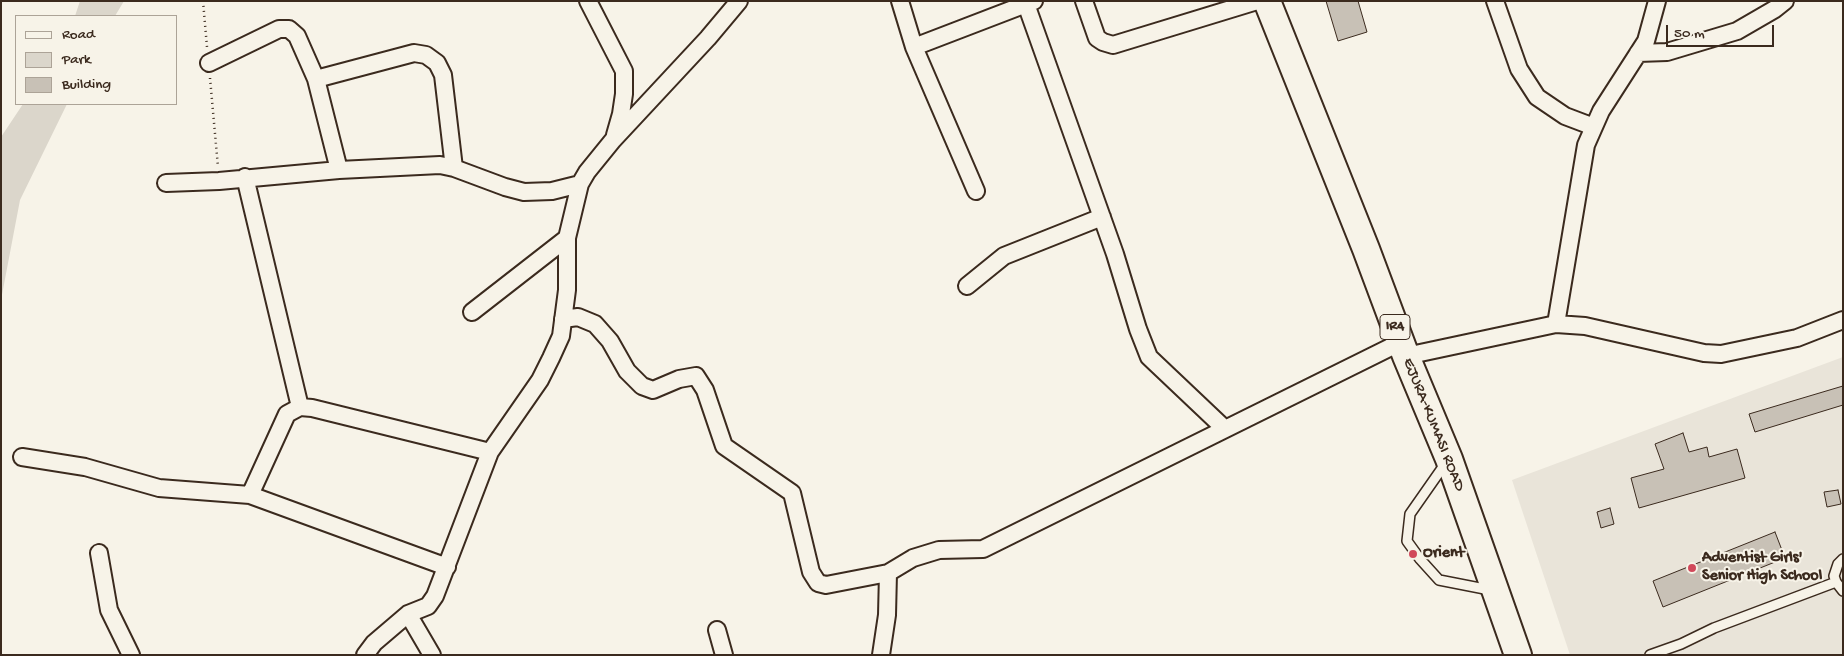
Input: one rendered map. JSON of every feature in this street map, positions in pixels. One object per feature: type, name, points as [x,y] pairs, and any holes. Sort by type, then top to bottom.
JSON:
[{"type":"main road","name":"EJURA-KUMASI ROAD","points":[[1268,1],[1403,349],[1448,459],[1518,655]]},
{"type":"street","points":[[588,1],[624,71],[624,94],[621,114],[613,140]]},
{"type":"street","points":[[365,655],[374,643],[408,614],[428,606],[435,596],[490,452],[540,380],[560,336],[568,290],[567,238],[580,184],[592,164],[708,38],[739,1]]},
{"type":"street","points":[[900,1],[914,47],[976,192]]},
{"type":"street","points":[[1084,1],[1097,38],[1113,45],[1257,1]]},
{"type":"street","points":[[1495,1],[1518,69],[1538,97],[1565,116],[1594,127]]},
{"type":"street","points":[[1556,324],[1586,145],[1601,111],[1646,41],[1656,1]]},
{"type":"street","points":[[1638,53],[1667,52],[1737,31],[1785,1]]},
{"type":"street","points":[[914,47],[1030,3],[1138,329],[1149,357],[1225,429]]},
{"type":"street","points":[[209,63],[279,29],[288,29],[297,36],[316,79],[339,170]]},
{"type":"street","points":[[316,79],[414,53],[426,55],[437,63],[443,75],[454,168]]},
{"type":"street","points":[[166,183],[219,181],[245,177],[339,170],[440,165],[524,192],[552,191],[580,184]]},
{"type":"street","points":[[245,177],[300,407]]},
{"type":"street","points":[[966,286],[1004,256],[1102,217]]},
{"type":"street","points":[[472,312],[567,238]]},
{"type":"street","points":[[563,319],[578,317],[595,324],[610,341],[627,371],[642,386],[653,390],[679,379],[696,376],[705,390],[724,446],[792,493],[811,572],[818,582],[826,585],[888,573],[913,558],[939,550],[983,549],[1225,429],[1403,349],[1556,324],[1585,326],[1704,353],[1721,354],[1797,338],[1843,320]]},
{"type":"street","points":[[250,495],[287,414],[300,407],[312,408],[490,452]]},
{"type":"street","points":[[22,457],[85,467],[159,488],[250,495],[447,567]]},
{"type":"street","points":[[99,553],[109,610],[131,655]]},
{"type":"street","points":[[881,655],[887,615],[888,573]]},
{"type":"street","points":[[408,614],[432,655]]},
{"type":"street","points":[[717,630],[724,655]]},
{"type":"lane","points":[[1448,459],[1410,514],[1407,541],[1420,560],[1439,580],[1496,592]]},
{"type":"lane","points":[[1843,559],[1835,570],[1836,582],[1843,591]]},
{"type":"lane","points":[[1650,655],[1681,644],[1714,628],[1836,582]]},
{"type":"path","points":[[203,1],[219,181]]},
{"type":"shaded area","name":"Adventist Girls' Senior High School","points":[[1843,357],[1843,655],[1570,655],[1512,480]]},
{"type":"green space","points":[[80,1],[124,1],[116,15],[75,15]]},
{"type":"green space","points":[[22,105],[67,105],[20,200],[1,300],[1,137]]},
{"type":"building","points":[[1326,1],[1358,1],[1367,32],[1338,41]]},
{"type":"building","points":[[1843,386],[1843,405],[1755,432],[1749,414]]},
{"type":"building","points":[[1683,433],[1689,452],[1707,447],[1709,457],[1737,449],[1745,478],[1639,508],[1631,478],[1664,469],[1655,444]]},
{"type":"building","points":[[1838,490],[1841,504],[1827,507],[1824,492]]},
{"type":"building","points":[[1610,508],[1614,524],[1601,528],[1597,512]]},
{"type":"building","points":[[1775,532],[1785,558],[1663,607],[1653,581]]},
{"type":"place","name":"Orient","points":[[1413,554]]},
{"type":"place","name":"Adventist Girls' Senior High School","points":[[1692,568]]}]
